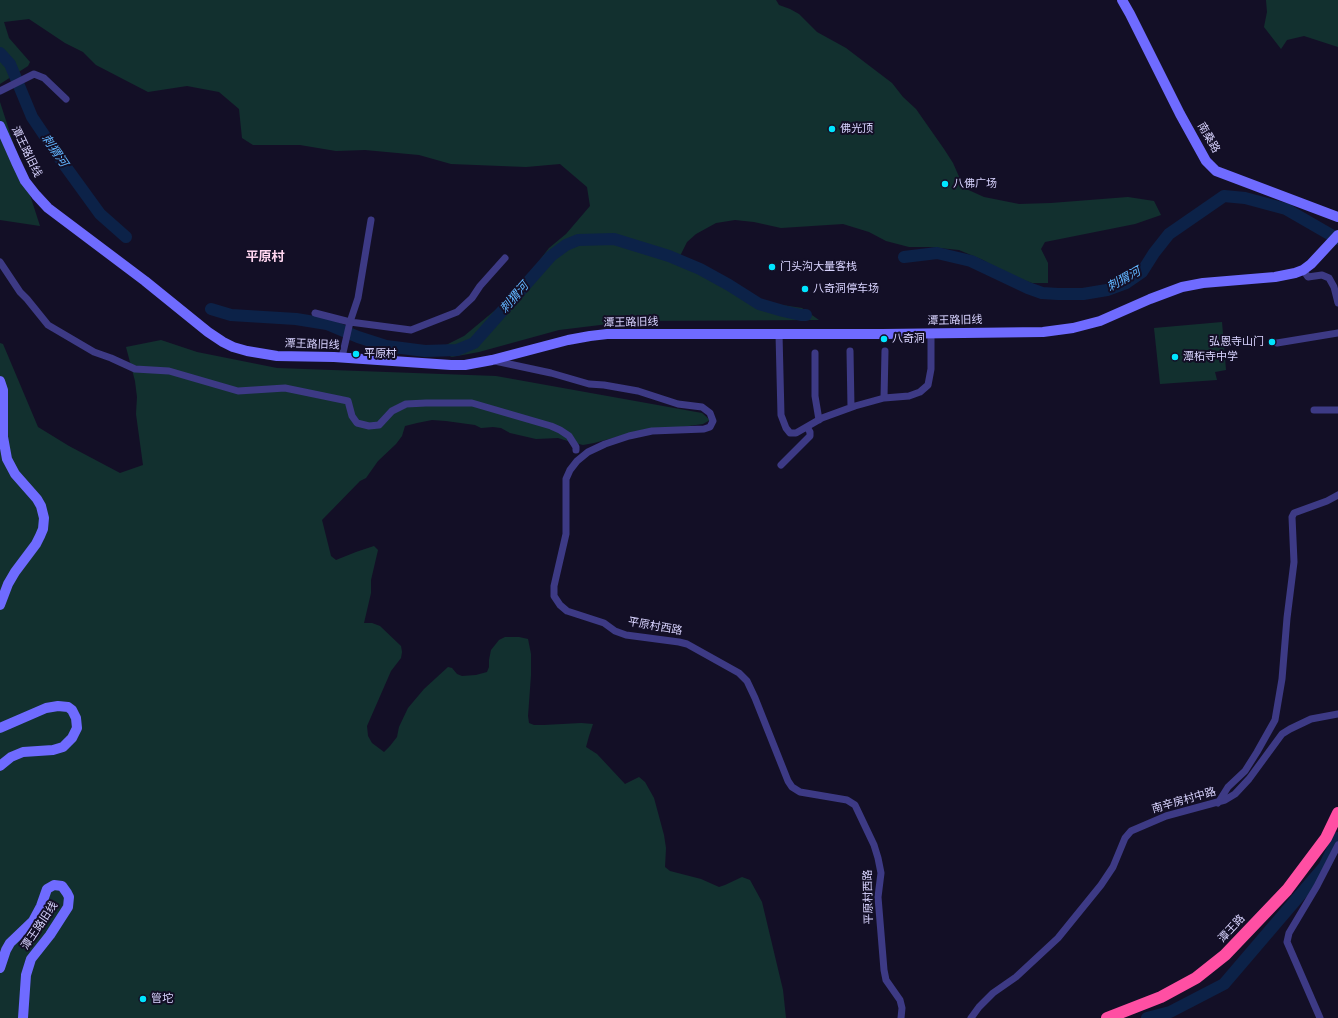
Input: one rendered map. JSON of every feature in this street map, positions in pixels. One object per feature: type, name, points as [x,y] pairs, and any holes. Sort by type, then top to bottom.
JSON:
[{"type":"highway","name":"潭王路","points":[[1107,1018],[1161,997],[1196,978],[1225,955],[1287,890],[1326,838],[1338,813]]},
{"type":"main road","name":"南桑路","points":[[1122,0],[1180,114],[1206,161],[1216,171],[1338,217]]},
{"type":"main road","name":"潭王路旧线","points":[[0,126],[25,181],[48,208],[145,281],[222,342],[234,347],[277,356],[342,357],[465,365],[492,360],[551,344],[590,336],[624,334],[1043,332],[1074,328],[1111,317],[1155,297],[1182,287],[1203,283],[1275,277],[1303,270],[1311,264],[1338,235]]},
{"type":"main road","points":[[0,381],[3,390],[3,437],[8,459],[15,474],[37,499],[41,506],[44,518],[43,529],[36,544],[12,578],[0,605]]},
{"type":"main road","points":[[0,728],[46,708],[58,706],[68,707],[72,710],[76,718],[77,728],[72,738],[63,747],[53,750],[23,752],[11,757],[0,766]]},
{"type":"main road","name":"潭王路旧线","points":[[0,968],[10,943],[33,921],[41,906],[47,889],[54,885],[62,886],[69,897],[68,907],[50,935],[31,959],[26,975],[23,1018]]},
{"type":"street","points":[[1,91],[34,74],[44,78],[66,99]]},
{"type":"street","points":[[342,357],[350,322],[358,298],[371,220]]},
{"type":"street","points":[[315,313],[350,322],[411,330],[458,312],[506,258]]},
{"type":"street","points":[[0,262],[20,292],[48,325],[94,352],[135,369],[169,370],[238,391],[285,388],[348,402],[352,416],[357,423],[369,426],[379,425],[392,411],[406,404],[472,403],[560,430],[569,436],[576,447],[576,450]]},
{"type":"street","points":[[1303,270],[1308,277],[1322,275],[1329,278],[1334,287],[1338,303]]},
{"type":"street","points":[[779,334],[781,415],[786,428],[790,432],[796,433],[819,420],[851,407],[884,398],[920,392],[928,384],[931,369],[931,333]]},
{"type":"street","points":[[1277,343],[1338,333]]},
{"type":"street","points":[[884,398],[885,351]]},
{"type":"street","points":[[850,352],[851,407]]},
{"type":"street","points":[[815,353],[815,396],[819,420]]},
{"type":"street","name":"平原村西路","points":[[492,360],[551,373],[588,384],[604,385],[638,391],[678,404],[702,407],[710,413],[713,421],[710,427],[704,429],[652,431],[629,436],[588,452],[577,461],[570,470],[566,479],[566,534],[554,586],[554,596],[560,605],[567,611],[604,623],[616,631],[626,635],[687,644],[739,673],[748,685],[788,781],[792,787],[800,792],[847,800],[855,805],[874,845],[878,858],[881,872],[878,897],[884,970],[886,980],[900,1000],[902,1008],[901,1018]]},
{"type":"street","points":[[1314,410],[1338,410]]},
{"type":"street","points":[[782,464],[810,436],[807,426]]},
{"type":"street","points":[[1218,803],[1228,788],[1245,771],[1258,752],[1275,720],[1282,679],[1287,618],[1294,562],[1292,517],[1294,513],[1327,501],[1338,495]]},
{"type":"street","name":"南辛房村中路","points":[[971,1018],[979,1007],[994,993],[1016,977],[1058,938],[1101,885],[1113,867],[1125,838],[1131,831],[1166,816],[1225,800],[1235,794],[1249,780],[1282,734],[1311,719],[1338,714]]},
{"type":"street","points":[[1320,1018],[1287,942],[1289,933],[1317,886],[1338,845]]},
{"type":"green space","points":[[0,0],[776,0],[779,5],[799,14],[817,32],[846,48],[892,83],[903,97],[916,109],[944,149],[953,163],[964,188],[984,197],[1019,204],[1128,197],[1154,201],[1161,215],[1135,224],[1045,242],[1041,249],[1048,263],[1048,283],[1032,283],[1005,273],[983,260],[959,250],[930,247],[909,247],[886,241],[869,232],[843,224],[781,228],[754,222],[735,220],[716,223],[696,234],[687,242],[676,264],[702,274],[727,288],[750,297],[776,304],[802,308],[819,320],[633,321],[559,330],[479,352],[452,357],[445,354],[444,346],[464,336],[511,297],[549,248],[566,234],[590,206],[587,187],[560,164],[526,167],[451,164],[419,155],[365,150],[336,151],[300,145],[253,145],[242,138],[239,109],[219,92],[187,86],[148,92],[96,65],[83,52],[65,43],[29,19],[4,22],[9,38],[30,62],[28,66],[0,84]]},
{"type":"green space","points":[[1266,0],[1338,0],[1338,47],[1304,36],[1287,40],[1281,49],[1264,27],[1267,12]]},
{"type":"green space","points":[[0,102],[40,226],[0,220]]},
{"type":"green space","points":[[1222,322],[1226,370],[1215,372],[1217,380],[1160,384],[1154,328]]},
{"type":"green space","points":[[161,340],[197,352],[277,368],[496,376],[702,413],[710,420],[703,424],[624,435],[583,445],[558,438],[536,439],[510,433],[501,428],[481,428],[475,425],[446,421],[432,420],[405,426],[402,436],[396,444],[378,461],[366,478],[360,481],[322,520],[331,556],[336,560],[374,546],[378,550],[371,580],[371,593],[364,623],[372,623],[380,626],[401,646],[401,658],[391,671],[367,726],[368,736],[372,743],[384,752],[390,746],[397,737],[399,727],[408,708],[424,689],[448,667],[452,668],[457,674],[462,676],[476,675],[487,672],[491,650],[499,640],[505,637],[519,637],[528,639],[531,654],[528,716],[529,723],[534,725],[581,723],[593,724],[586,747],[597,754],[625,784],[639,777],[645,782],[654,798],[664,835],[666,848],[665,867],[670,871],[701,879],[719,887],[742,877],[750,880],[762,902],[783,990],[786,1018],[0,1018],[0,343],[3,344],[38,427],[69,446],[120,473],[143,465],[136,414],[137,397],[135,381],[126,347]]},
{"type":"waterway","name":"刺猬河","points":[[0,53],[10,64],[32,117],[63,163],[100,214],[126,237]]},
{"type":"waterway","name":"刺猬河","points":[[904,257],[937,253],[971,261],[1042,293],[1083,294],[1107,290],[1126,283],[1142,272],[1154,253],[1169,234],[1224,196],[1245,198],[1286,209],[1338,239]]},
{"type":"waterway","name":"刺猬河","points":[[211,309],[231,315],[296,319],[327,324],[358,337],[386,346],[425,351],[457,350],[474,343],[551,256],[566,245],[578,240],[614,239],[669,256],[700,269],[759,304],[783,311],[806,315]]},
{"type":"waterway","points":[[1147,1018],[1170,1012],[1224,984],[1324,867],[1338,838]]},
{"type":"place","name":"佛光顶","points":[[832,129]]},
{"type":"place","name":"八佛广场","points":[[945,184]]},
{"type":"place","name":"门头沟大量客栈","points":[[772,267]]},
{"type":"place","name":"八奇洞停车场","points":[[805,289]]},
{"type":"place","name":"八奇洞","points":[[884,339]]},
{"type":"place","name":"弘恩寺山门","points":[[1272,342]]},
{"type":"place","name":"平原村","points":[[356,354]]},
{"type":"place","name":"潭柘寺中学","points":[[1175,357]]},
{"type":"place","name":"管坨","points":[[143,999]]},
{"type":"district","name":"平原村","points":[[265,258]]}]
